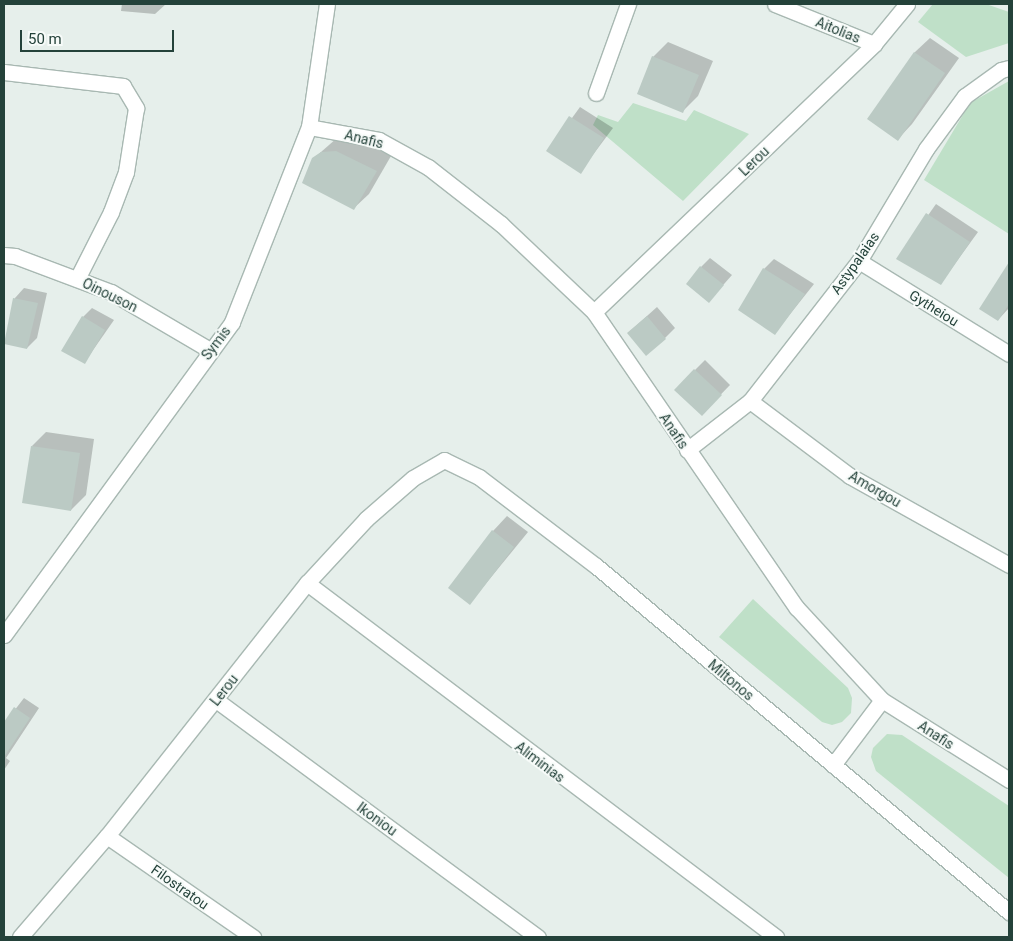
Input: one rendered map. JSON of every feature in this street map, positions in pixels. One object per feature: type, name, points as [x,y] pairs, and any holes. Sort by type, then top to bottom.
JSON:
[{"type":"street","name":"Symis","points":[[4,635],[232,322],[309,128],[327,4]]},
{"type":"street","points":[[596,93],[628,4]]},
{"type":"street","name":"Aitolias","points":[[775,4],[874,44]]},
{"type":"street","name":"Lerou","points":[[594,312],[874,44],[907,4]]},
{"type":"street","name":"Astypalaias","points":[[687,450],[750,401],[859,261],[926,149],[965,96],[1000,70],[1009,68]]},
{"type":"street","points":[[4,72],[123,86],[136,108],[126,172],[111,212],[77,279]]},
{"type":"street","name":"Anafis","points":[[309,128],[379,140],[428,167],[502,224],[594,312],[797,608],[882,700],[1009,780]]},
{"type":"street","name":"Oinouson","points":[[4,255],[15,256],[112,292],[210,350]]},
{"type":"street","name":"Gytheiou","points":[[859,261],[1009,354]]},
{"type":"street","name":"Amorgou","points":[[750,401],[850,476],[1009,565]]},
{"type":"street","name":"Lerou","points":[[20,937],[107,836],[307,583],[366,519],[413,478],[444,460]]},
{"type":"street","name":"Miltonos","points":[[444,460],[479,477],[596,566],[1009,912]]},
{"type":"street","name":"Aliminias","points":[[307,583],[776,937]]},
{"type":"street","name":"Ikoniou","points":[[216,700],[538,937]]},
{"type":"street","points":[[833,765],[882,700]]},
{"type":"street","name":"Filostratou","points":[[107,836],[244,935]]},
{"type":"green space","points":[[933,4],[986,4],[1009,12],[1009,43],[966,57],[918,22]]},
{"type":"green space","points":[[1009,81],[1009,234],[924,180],[970,103]]},
{"type":"green space","points":[[633,103],[686,121],[694,110],[749,134],[683,201],[593,125],[598,115],[618,122]]},
{"type":"green space","points":[[753,599],[848,688],[852,698],[851,713],[842,722],[832,725],[822,722],[719,637]]},
{"type":"green space","points":[[887,734],[902,735],[1009,806],[1009,878],[876,771],[871,757],[873,748]]},
{"type":"building","points":[[914,52],[945,73],[898,141],[867,119]]},
{"type":"building","points":[[652,56],[699,75],[683,113],[637,94]]},
{"type":"building","points":[[569,116],[604,138],[581,174],[546,151]]},
{"type":"building","points":[[336,151],[377,171],[354,210],[302,183],[312,158],[321,152]]},
{"type":"building","points":[[926,213],[970,242],[941,285],[896,259]]},
{"type":"building","points":[[1009,262],[1009,304],[998,321],[979,309]]},
{"type":"building","points":[[700,266],[724,285],[709,303],[686,284]]},
{"type":"building","points":[[763,268],[805,294],[775,335],[738,310]]},
{"type":"building","points":[[13,298],[38,303],[27,349],[4,344]]},
{"type":"building","points":[[82,316],[105,330],[85,364],[61,351]]},
{"type":"building","points":[[647,316],[666,339],[646,356],[627,333]]},
{"type":"building","points":[[694,369],[722,395],[702,416],[674,390]]},
{"type":"building","points":[[31,446],[80,453],[71,511],[22,503]]},
{"type":"building","points":[[492,530],[514,547],[470,605],[448,588]]},
{"type":"building","points":[[14,707],[30,718],[4,757],[4,722]]}]
